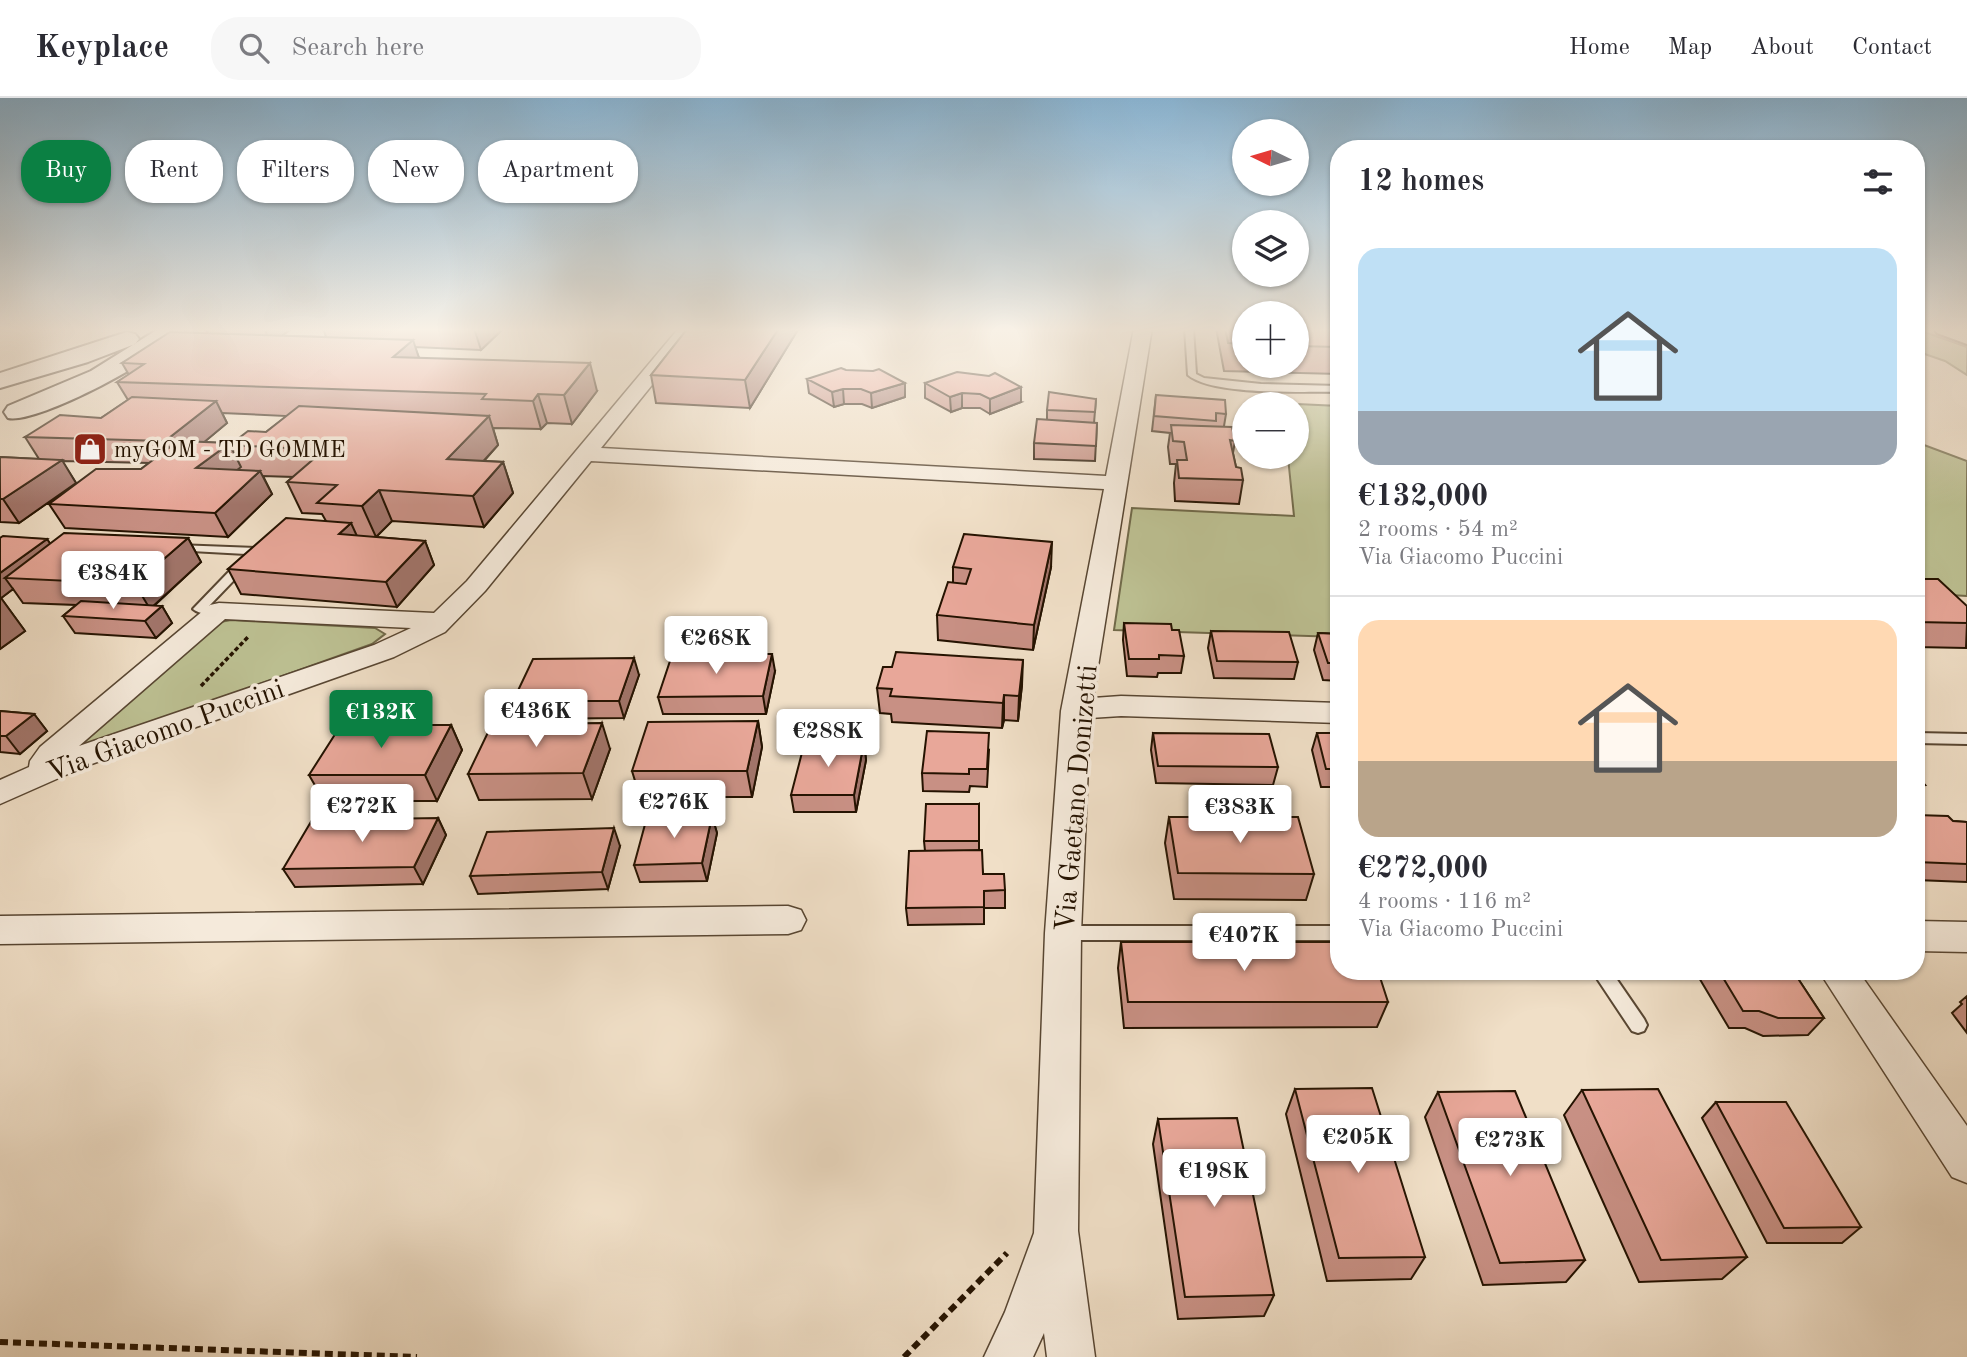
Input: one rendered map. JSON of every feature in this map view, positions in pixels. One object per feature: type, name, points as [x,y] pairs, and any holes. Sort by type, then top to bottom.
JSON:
[{"type":"main road","points":[[8,417],[26,404],[29,397],[25,391],[14,387]]},
{"type":"main road","points":[[8,417],[77,387]]},
{"type":"street","name":"Via Giacomo Puccini","points":[[0,793],[39,774],[384,651],[442,621],[476,586],[640,387]]},
{"type":"street","name":"Via Gaetano Donizetti","points":[[1071,1357],[1056,1231],[1063,933],[1076,711],[1132,387]]},
{"type":"street","points":[[584,454],[1115,483]]},
{"type":"street","points":[[39,774],[51,754],[219,611],[442,621]]},
{"type":"street","points":[[1076,711],[1121,706],[1330,713]]},
{"type":"street","points":[[0,930],[788,920]]},
{"type":"street","points":[[1925,936],[1967,937]]},
{"type":"street","points":[[1843,980],[1967,1162]]},
{"type":"street","name":"Via Gaetano Donizetti","points":[[1009,1357],[1025,1322],[1056,1231]]},
{"type":"lane","points":[[1286,387],[1330,389]]},
{"type":"lane","points":[[162,547],[256,551],[199,608],[219,611]]},
{"type":"lane","points":[[1925,738],[1967,739]]},
{"type":"lane","points":[[1063,933],[1330,933]]},
{"type":"lane","points":[[1607,980],[1638,1025]]},
{"type":"path","points":[[183,721],[181,713],[186,702],[270,613]]},
{"type":"path","points":[[0,1342],[417,1357]]},
{"type":"green space","points":[[1309,405],[1330,406],[1330,637],[1114,630],[1132,508],[1294,516],[1289,469],[1309,469]]},
{"type":"green space","points":[[1925,445],[1967,461],[1967,596],[1925,594]]},
{"type":"green space","points":[[231,620],[375,628],[385,634],[372,644],[94,743],[80,740],[215,623]]},
{"type":"building","points":[[263,387],[571,387],[564,395],[538,394],[533,401],[482,399],[486,394]]},
{"type":"building","points":[[822,387],[892,387],[871,393],[861,389],[832,392]]},
{"type":"building","points":[[932,387],[1021,387],[990,399],[980,394],[962,393],[950,397]]},
{"type":"building","points":[[1049,392],[1096,399],[1095,412],[1047,410]]},
{"type":"building","points":[[1156,395],[1225,400],[1226,414],[1216,413],[1216,421],[1154,416]]},
{"type":"building","points":[[132,397],[216,401],[165,441],[25,437],[60,415],[101,418]]},
{"type":"building","points":[[299,406],[489,416],[447,459],[503,462],[473,496],[379,490],[362,506],[317,503],[337,485],[287,482],[324,450],[230,445],[248,431],[266,432]]},
{"type":"building","points":[[1037,419],[1097,423],[1096,446],[1034,443]]},
{"type":"building","points":[[1171,425],[1232,427],[1232,469],[1241,469],[1243,480],[1179,478],[1177,460],[1187,460],[1184,442],[1173,441]]},
{"type":"building","points":[[178,441],[230,443],[196,468],[260,471],[215,513],[49,504],[96,469],[141,469]]},
{"type":"building","points":[[0,457],[62,460],[0,499]]},
{"type":"building","points":[[286,518],[351,523],[339,534],[425,541],[386,582],[228,569]]},
{"type":"building","points":[[64,533],[188,538],[135,584],[5,578]]},
{"type":"building","points":[[964,534],[1052,542],[1034,625],[937,615],[948,582],[966,584],[971,569],[953,567]]},
{"type":"building","points":[[0,538],[47,539],[0,573]]},
{"type":"building","points":[[1925,579],[1938,579],[1967,606],[1967,623],[1925,622]]},
{"type":"building","points":[[81,601],[162,606],[145,621],[63,616]]},
{"type":"building","points":[[1124,623],[1171,624],[1172,630],[1179,630],[1184,656],[1159,655],[1159,659],[1129,659]]},
{"type":"building","points":[[1211,631],[1289,632],[1298,662],[1217,661]]},
{"type":"building","points":[[1318,633],[1330,634],[1328,663]]},
{"type":"building","points":[[896,652],[1023,660],[1019,696],[1004,695],[1003,703],[890,696],[892,689],[877,688],[883,667],[892,667]]},
{"type":"building","points":[[772,654],[763,696],[658,697],[672,655]]},
{"type":"building","points":[[634,658],[619,701],[513,701],[533,659]]},
{"type":"building","points":[[0,711],[34,714],[6,736],[0,736]]},
{"type":"building","points":[[758,721],[747,771],[632,771],[648,722]]},
{"type":"building","points":[[602,723],[583,773],[468,774],[492,724]]},
{"type":"building","points":[[341,725],[451,725],[425,775],[309,775]]},
{"type":"building","points":[[927,731],[989,733],[987,769],[969,769],[969,774],[922,773]]},
{"type":"building","points":[[1153,733],[1269,734],[1278,767],[1158,766]]},
{"type":"building","points":[[1317,733],[1330,733],[1330,769],[1326,769]]},
{"type":"building","points":[[805,741],[864,742],[854,795],[791,795]]},
{"type":"building","points":[[926,804],[979,804],[979,841],[924,841]]},
{"type":"building","points":[[1925,815],[1948,816],[1953,821],[1967,822],[1967,864],[1925,862]]},
{"type":"building","points":[[712,816],[702,863],[634,865],[647,817]]},
{"type":"building","points":[[1169,817],[1298,817],[1314,874],[1178,873]]},
{"type":"building","points":[[438,818],[414,867],[283,869],[312,820]]},
{"type":"building","points":[[614,828],[602,872],[470,876],[487,832]]},
{"type":"building","points":[[982,850],[983,874],[1004,874],[1005,890],[984,891],[984,907],[906,908],[909,851]]},
{"type":"building","points":[[1121,942],[1330,942],[1330,980],[1381,980],[1388,1002],[1128,1002]]},
{"type":"building","points":[[1724,980],[1799,980],[1824,1018],[1778,1018],[1759,1011],[1743,1011]]},
{"type":"building","points":[[1372,1088],[1425,1257],[1339,1258],[1295,1089]]},
{"type":"building","points":[[1658,1089],[1747,1257],[1661,1260],[1582,1090]]},
{"type":"building","points":[[1515,1091],[1585,1260],[1500,1263],[1438,1092]]},
{"type":"building","points":[[1716,1102],[1786,1102],[1861,1227],[1784,1228]]},
{"type":"building","points":[[1237,1118],[1274,1295],[1185,1297],[1158,1119]]},
{"type":"place","name":"myGOM - TD GOMME","points":[[90,449]]}]
